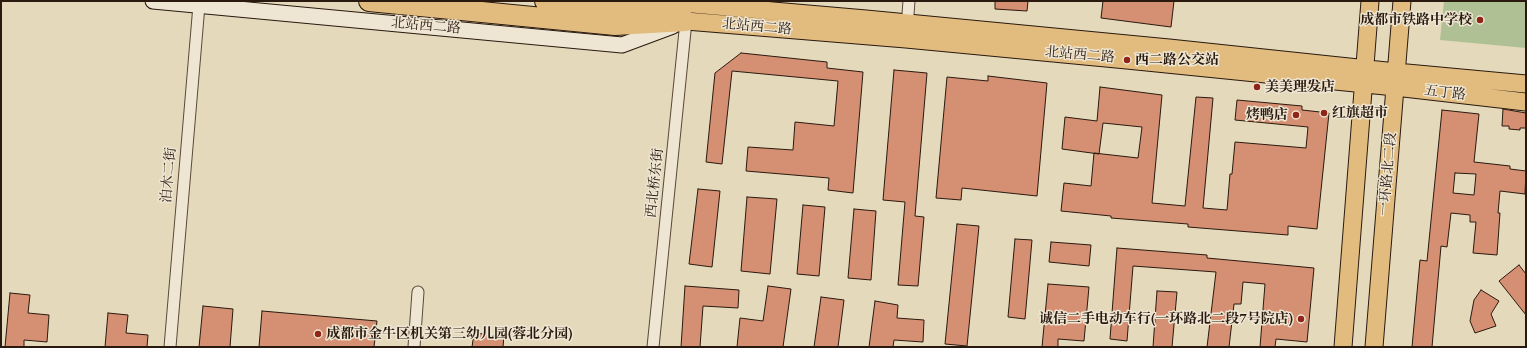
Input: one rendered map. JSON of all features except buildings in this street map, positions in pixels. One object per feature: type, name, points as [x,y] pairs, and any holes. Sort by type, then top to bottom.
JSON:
[{"type":"highway","points":[[369,1],[615,25],[676,8]]},
{"type":"highway","points":[[545,1],[617,9],[676,8]]},
{"type":"main road","points":[[1343,347],[1370,1]]},
{"type":"main road","name":"一环路北二段","points":[[1374,347],[1402,1]]},
{"type":"main road","name":"北站西二路","points":[[676,8],[1365,77]]},
{"type":"main road","name":"五丁路","points":[[1365,77],[1395,80],[1526,102]]},
{"type":"main road","name":"五丁路","points":[[1395,80],[1526,84]]},
{"type":"street","name":"北站西二路","points":[[153,1],[622,45],[676,8]]},
{"type":"street","points":[[907,31],[909,1]]},
{"type":"street","name":"泊木二街","points":[[170,347],[199,5]]},
{"type":"street","name":"西北桥东街","points":[[653,347],[676,8]]},
{"type":"street","points":[[414,347],[418,292]]},
{"type":"green space","name":"成都市铁路中学校","points":[[1444,1],[1526,1],[1526,48],[1440,40]]},
{"type":"place","name":"成都市铁路中学校","points":[[1480,20]]},
{"type":"place","name":"西二路公交站","points":[[1127,60]]},
{"type":"place","name":"美美理发店","points":[[1257,87]]},
{"type":"place","name":"红旗超市","points":[[1324,113]]},
{"type":"place","name":"烤鸭店","points":[[1296,115]]},
{"type":"place","name":"诚信二手电动车行(一环路北二段7号院店)","points":[[1301,319]]},
{"type":"place","name":"成都市金牛区机关第三幼儿园(蓉北分园)","points":[[318,334]]}]
